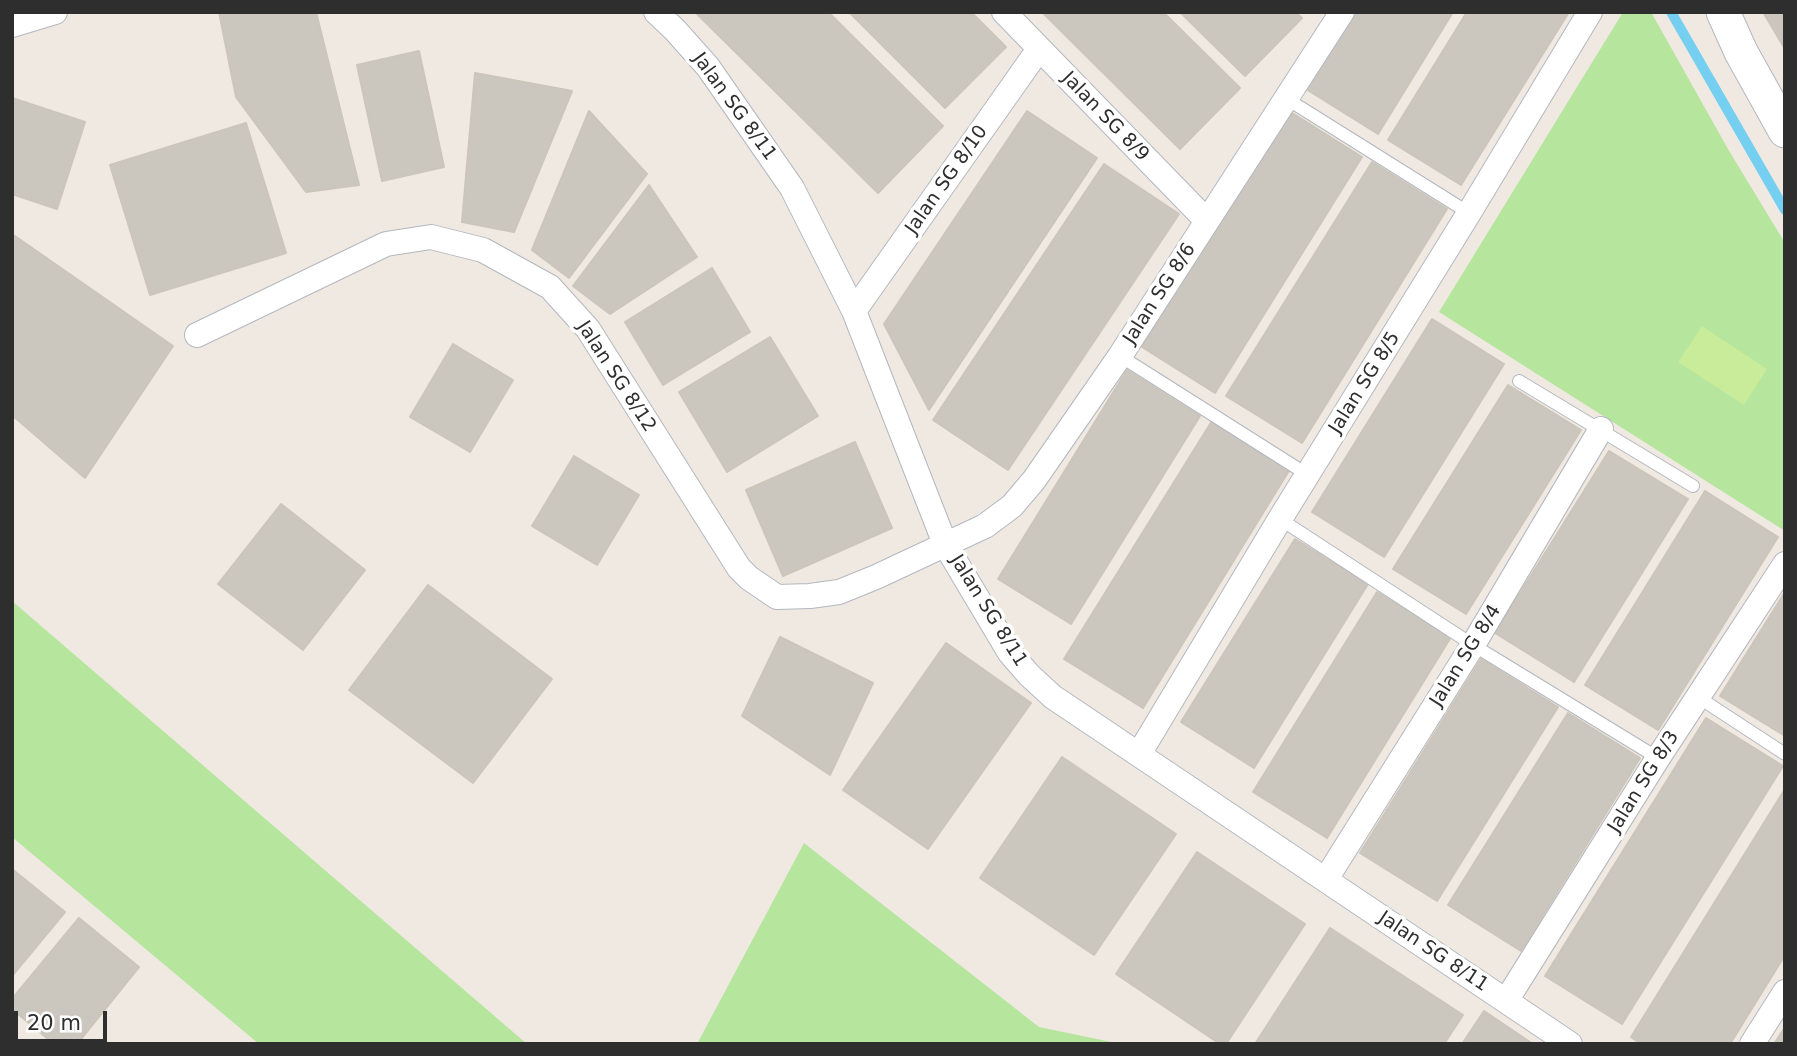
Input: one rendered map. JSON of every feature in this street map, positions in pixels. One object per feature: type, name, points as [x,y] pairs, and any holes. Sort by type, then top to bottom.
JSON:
[{"type":"street","points":[[12,25],[55,12]]},
{"type":"street","name":"Jalan SG 8/11","points":[[656,12],[708,67],[792,188],[853,312],[946,544],[1010,653],[1029,675],[1053,697],[1570,1044]]},
{"type":"street","name":"Jalan SG 8/9","points":[[1004,12],[1207,221]]},
{"type":"street","name":"Jalan SG 8/5","points":[[1139,754],[1590,12]]},
{"type":"street","points":[[1723,12],[1741,52],[1785,131]]},
{"type":"street","name":"Jalan SG 8/6","points":[[946,544],[985,526],[1012,506],[1034,480],[1120,356],[1287,99],[1335,15]]},
{"type":"street","name":"Jalan SG 8/10","points":[[853,312],[1040,49]]},
{"type":"street","name":"Jalan SG 8/12","points":[[197,335],[386,244],[431,237],[483,250],[550,287],[588,328],[739,568],[760,587],[777,597],[839,592],[946,544]]},
{"type":"street","name":"Jalan SG 8/4","points":[[1326,879],[1474,645],[1601,429]]},
{"type":"street","name":"Jalan SG 8/3","points":[[1506,1001],[1658,758],[1785,564]]},
{"type":"street","points":[[1752,1044],[1785,992]]},
{"type":"lane","points":[[1287,99],[1469,213]]},
{"type":"lane","points":[[1120,356],[1308,475]]},
{"type":"lane","points":[[1519,381],[1693,486]]},
{"type":"lane","points":[[1280,519],[1474,645],[1658,758]]},
{"type":"lane","points":[[1698,697],[1785,754]]},
{"type":"green space","points":[[1623,12],[1651,12],[1728,149],[1785,243],[1785,531],[1439,312]]},
{"type":"green space","points":[[1702,326],[1767,369],[1744,405],[1678,362]]},
{"type":"green space","points":[[12,601],[527,1044],[259,1044],[12,837]]},
{"type":"green space","points":[[804,843],[1039,1027],[1121,1044],[697,1044]]},
{"type":"building","points":[[219,12],[316,12],[359,185],[306,192],[236,97]]},
{"type":"building","points":[[695,12],[828,12],[943,126],[878,193]]},
{"type":"building","points":[[849,12],[971,12],[1006,47],[945,108]]},
{"type":"building","points":[[1042,12],[1163,12],[1240,88],[1180,149]]},
{"type":"building","points":[[1180,12],[1295,12],[1302,18],[1245,76]]},
{"type":"building","points":[[1353,12],[1453,12],[1378,134],[1306,89]]},
{"type":"building","points":[[1467,12],[1569,12],[1461,185],[1388,140]]},
{"type":"building","points":[[1763,12],[1785,12],[1785,49]]},
{"type":"building","points":[[419,51],[444,167],[382,181],[357,65]]},
{"type":"building","points":[[475,73],[572,91],[514,232],[462,222]]},
{"type":"building","points":[[12,98],[85,122],[57,209],[12,194]]},
{"type":"building","points":[[589,111],[647,174],[569,278],[532,250]]},
{"type":"building","points":[[1027,111],[1097,158],[929,410],[884,324]]},
{"type":"building","points":[[1289,111],[1362,157],[1215,393],[1142,347]]},
{"type":"building","points":[[246,123],[286,253],[150,295],[110,165]]},
{"type":"building","points":[[1372,162],[1447,209],[1302,443],[1226,396]]},
{"type":"building","points":[[1104,164],[1179,214],[1008,470],[933,420]]},
{"type":"building","points":[[649,185],[697,257],[610,314],[573,286]]},
{"type":"building","points":[[12,234],[173,346],[85,478],[12,415]]},
{"type":"building","points":[[712,268],[750,332],[663,385],[625,322]]},
{"type":"building","points":[[1432,319],[1504,364],[1384,557],[1312,512]]},
{"type":"building","points":[[770,337],[818,416],[727,472],[679,392]]},
{"type":"building","points":[[453,344],[513,380],[470,452],[410,417]]},
{"type":"building","points":[[1127,370],[1200,416],[1071,624],[998,579]]},
{"type":"building","points":[[1508,385],[1581,430],[1466,614],[1393,569]]},
{"type":"building","points":[[1212,421],[1290,469],[1143,708],[1064,659]]},
{"type":"building","points":[[855,442],[892,528],[783,576],[746,490]]},
{"type":"building","points":[[1609,451],[1688,499],[1574,682],[1495,633]]},
{"type":"building","points":[[574,456],[639,495],[597,565],[532,526]]},
{"type":"building","points":[[1705,491],[1778,537],[1658,730],[1585,685]]},
{"type":"building","points":[[281,504],[365,570],[303,650],[218,584]]},
{"type":"building","points":[[1295,539],[1368,584],[1254,768],[1181,722]]},
{"type":"building","points":[[428,585],[552,679],[473,783],[349,690]]},
{"type":"building","points":[[1377,592],[1451,637],[1327,838],[1253,792]]},
{"type":"building","points":[[1785,592],[1785,736],[1720,696]]},
{"type":"building","points":[[780,637],[873,683],[830,775],[742,716]]},
{"type":"building","points":[[946,643],[1031,703],[928,849],[843,790]]},
{"type":"building","points":[[1481,659],[1558,707],[1437,901],[1360,853]]},
{"type":"building","points":[[1568,713],[1640,758],[1521,951],[1448,905]]},
{"type":"building","points":[[1706,718],[1783,766],[1622,1024],[1545,976]]},
{"type":"building","points":[[1062,757],[1176,834],[1094,955],[980,878]]},
{"type":"building","points":[[1785,789],[1785,955],[1730,1044],[1641,1044],[1631,1037]]},
{"type":"building","points":[[1197,852],[1305,924],[1226,1044],[1220,1044],[1116,974]]},
{"type":"building","points":[[12,869],[65,912],[12,976]]},
{"type":"building","points":[[79,918],[139,967],[77,1044],[54,1044],[12,1009],[12,999]]},
{"type":"building","points":[[1330,928],[1463,1015],[1444,1044],[1255,1044]]},
{"type":"building","points":[[1484,1011],[1533,1044],[1462,1044]]},
{"type":"building","points":[[1785,1027],[1785,1044],[1774,1044]]},
{"type":"waterway","points":[[1671,12],[1785,210]]}]
